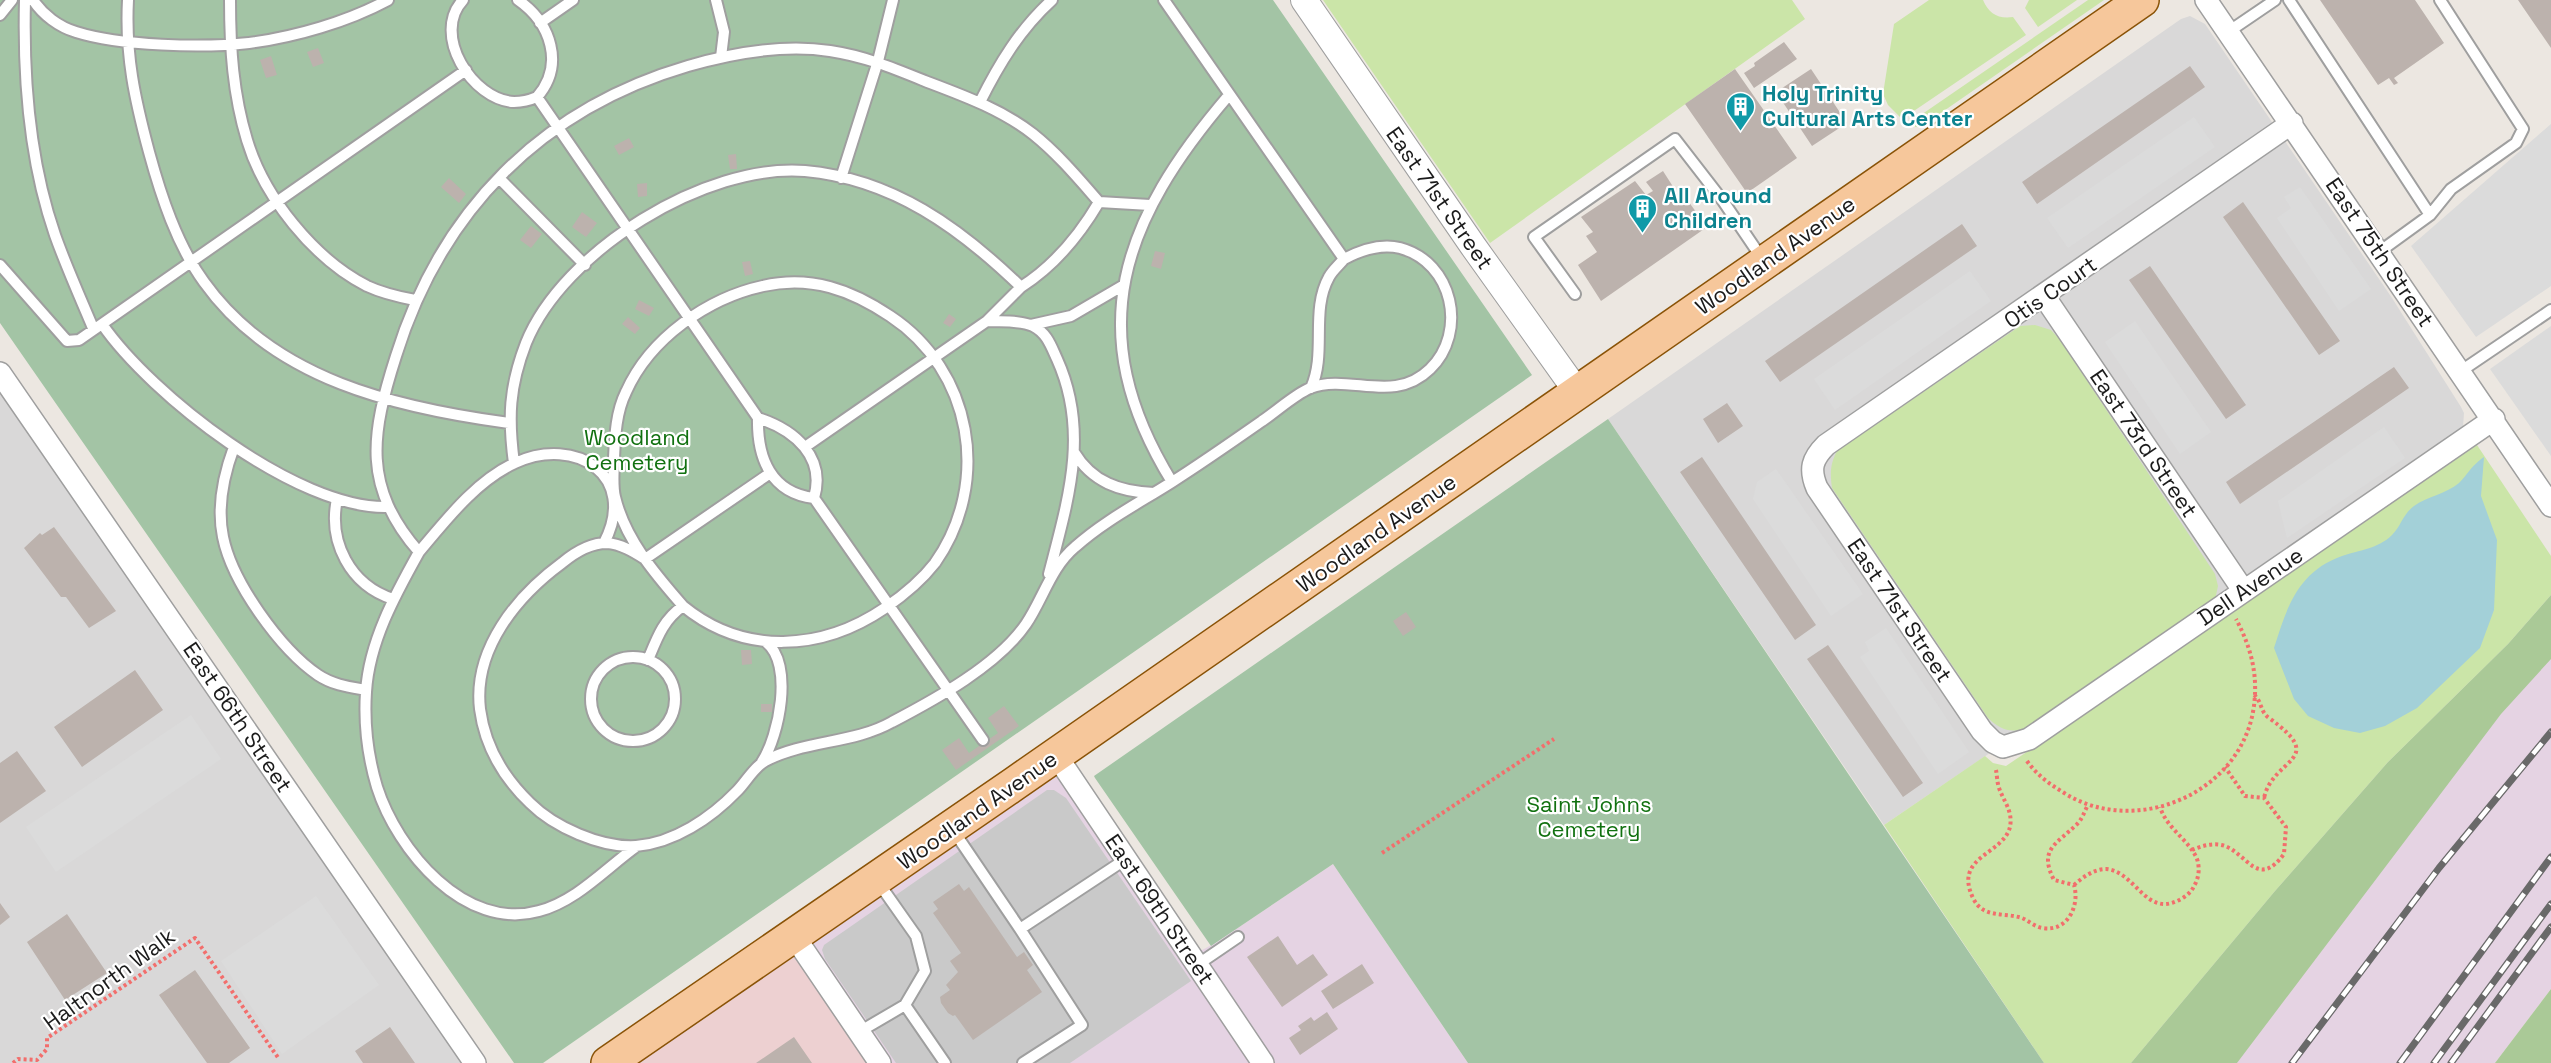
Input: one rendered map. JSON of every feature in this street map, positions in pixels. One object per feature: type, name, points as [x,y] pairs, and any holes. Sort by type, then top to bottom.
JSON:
[{"type":"main road","name":"Woodland Avenue","points":[[624,1058],[794,936],[2142,0]]},
{"type":"street","name":"East 71st Street","points":[[1304,0],[1473,246],[1578,393]]},
{"type":"street","name":"East 75th Street","points":[[2206,0],[2461,370],[2551,506]]},
{"type":"street","name":"Otis Court","points":[[1812,464],[1826,445],[2292,123]]},
{"type":"street","name":"East 73rd Street","points":[[2044,296],[2243,590]]},
{"type":"street","name":"East 66th Street","points":[[0,373],[475,1063]]},
{"type":"street","name":"Dell Avenue","points":[[2004,747],[2029,739],[2494,419]]},
{"type":"street","name":"East 71st Street","points":[[1812,464],[1812,476],[1817,488],[1982,731],[1993,742],[2004,747]]},
{"type":"street","name":"East 69th Street","points":[[1056,755],[1263,1063]]},
{"type":"street","points":[[794,936],[880,1063]]},
{"type":"lane","points":[[0,15],[12,0]]},
{"type":"lane","points":[[25,0],[27,94],[39,176],[54,234],[98,326],[149,378],[234,447],[303,485],[338,499],[366,506],[387,507]]},
{"type":"lane","points":[[33,0],[48,18],[74,32],[140,43],[249,43],[316,27],[371,9],[388,0]]},
{"type":"lane","points":[[128,0],[126,40],[134,92],[153,167],[180,240],[210,290],[271,346],[327,379],[365,394],[431,411],[509,423]]},
{"type":"lane","points":[[230,0],[230,43],[235,90],[247,142],[258,169],[278,201],[313,244],[337,267],[386,294],[415,300]]},
{"type":"lane","points":[[463,0],[451,27],[454,47],[466,70],[481,87],[500,98],[514,102],[537,97],[552,76],[553,63],[549,43],[540,22],[518,0]]},
{"type":"lane","points":[[540,22],[573,0]]},
{"type":"lane","points":[[716,0],[724,32],[721,57]]},
{"type":"lane","points":[[841,178],[878,61],[892,0]]},
{"type":"lane","points":[[980,102],[1006,54],[1024,29],[1052,0]]},
{"type":"lane","points":[[1164,0],[1344,259]]},
{"type":"lane","points":[[2228,32],[2275,0]]},
{"type":"lane","points":[[2289,0],[2430,215]]},
{"type":"lane","points":[[2379,252],[2430,215],[2451,189],[2516,143],[2523,129],[2440,0]]},
{"type":"lane","points":[[419,552],[387,507],[377,476],[376,452],[384,398],[415,300],[440,251],[525,152],[592,105],[632,85],[721,57],[775,51],[827,50],[878,61],[980,102],[1032,134],[1098,202],[1150,205]]},
{"type":"lane","points":[[0,265],[67,341],[79,340],[466,70]]},
{"type":"lane","points":[[1172,482],[1155,455],[1132,402],[1125,367],[1120,315],[1124,285],[1130,258],[1150,205],[1181,155],[1229,94]]},
{"type":"lane","points":[[537,97],[758,418],[759,446],[770,474],[786,489],[814,498],[983,740]]},
{"type":"lane","points":[[1575,294],[1534,237],[1675,139],[1723,201],[1764,263]]},
{"type":"lane","points":[[514,463],[509,423],[510,394],[527,341],[540,317],[585,264],[629,229],[679,199],[718,182],[776,171],[806,171],[880,188],[937,218],[976,245],[1021,287]]},
{"type":"lane","points":[[500,179],[585,264]]},
{"type":"lane","points":[[805,447],[987,321],[1021,287],[1064,252],[1098,202]]},
{"type":"lane","points":[[762,762],[811,746],[863,735],[888,724],[949,690],[1002,651],[1015,638],[1027,622],[1046,586],[1072,549],[1099,527],[1172,482],[1311,388],[1342,385],[1386,388],[1402,385],[1425,374],[1434,366],[1448,341],[1453,308],[1446,289],[1433,270],[1418,257],[1401,248],[1383,247],[1362,250],[1344,259],[1329,277],[1322,298],[1320,361],[1311,388]]},
{"type":"lane","points":[[604,543],[614,520],[614,494],[617,424],[626,392],[655,350],[691,318],[722,299],[756,287],[784,283],[824,284],[854,295],[891,317],[914,335],[934,357],[948,378],[961,409],[968,444],[967,480],[955,523],[937,560],[918,582],[890,605],[844,630],[824,637],[795,642],[766,642],[713,626],[683,606],[645,559],[630,534],[614,494],[600,471],[573,456],[550,453],[514,463],[464,502],[419,552],[393,599],[374,655],[366,690],[366,730],[378,788],[408,846],[442,885],[456,896],[476,906],[499,913],[537,912],[567,898],[637,846],[678,834],[694,826],[735,793],[762,762],[773,741],[779,713],[780,659],[784,649],[795,642]]},
{"type":"lane","points":[[987,321],[1031,325],[1071,316],[1124,285]]},
{"type":"lane","points":[[2461,370],[2551,310]]},
{"type":"lane","points":[[1031,325],[1048,340],[1064,373],[1073,407],[1074,452],[1071,483],[1046,586]]},
{"type":"lane","points":[[758,418],[792,433],[805,447],[817,476],[814,498]]},
{"type":"lane","points":[[234,447],[223,495],[222,534],[228,557],[240,581],[254,604],[300,659],[319,675],[340,686],[366,690]]},
{"type":"lane","points":[[1074,452],[1082,465],[1096,478],[1114,487],[1154,493]]},
{"type":"lane","points":[[645,559],[770,474]]},
{"type":"lane","points":[[338,499],[334,523],[343,557],[349,567],[370,589],[393,599]]},
{"type":"lane","points":[[637,846],[588,837],[562,826],[538,811],[498,765],[488,741],[480,708],[480,691],[488,654],[513,608],[540,579],[571,556],[604,543],[623,548],[645,559]]},
{"type":"lane","points":[[648,660],[658,633],[669,615],[683,606]]},
{"type":"lane","points":[[766,642],[780,659]]},
{"type":"lane","points":[[623,658],[648,660],[663,669],[671,680],[675,694],[674,708],[668,722],[659,732],[640,740],[620,739],[599,723],[593,711],[593,685],[600,673],[610,664],[623,658]]},
{"type":"lane","points":[[951,828],[1082,1025],[1023,1063]]},
{"type":"lane","points":[[1020,929],[1126,859]]},
{"type":"lane","points":[[859,1032],[905,1005],[925,970],[916,936],[877,879]]},
{"type":"lane","points":[[1197,965],[1238,937]]},
{"type":"lane","points":[[905,1005],[945,1063]]},
{"type":"path","points":[[2027,761],[2048,783],[2069,797],[2106,810],[2135,812],[2160,807],[2196,792],[2225,767],[2249,726],[2254,695],[2252,659],[2236,618]]},
{"type":"path","points":[[2254,695],[2260,699],[2263,712],[2283,728],[2295,742],[2297,752],[2293,761],[2270,782],[2264,798]]},
{"type":"path","points":[[1382,853],[1554,739]]},
{"type":"path","points":[[2192,850],[2207,845],[2224,846],[2249,866],[2263,869],[2272,866],[2284,854],[2286,827],[2264,798],[2245,796],[2225,767]]},
{"type":"path","points":[[1996,770],[2011,821],[2007,834],[1978,858],[1972,867],[1970,887],[1978,906],[1985,912],[2022,918],[2044,929],[2054,927],[2063,924],[2075,909],[2074,885]]},
{"type":"path","points":[[2074,885],[2054,880],[2048,863],[2049,854],[2053,844],[2081,819],[2088,805]]},
{"type":"path","points":[[2074,885],[2088,874],[2108,869],[2126,879],[2148,899],[2156,903],[2172,903],[2188,894],[2198,878],[2197,859],[2192,850],[2171,829],[2160,807]]},
{"type":"path","name":"Haltnorth Walk","points":[[13,1063],[18,1059],[37,1060],[47,1049],[47,1038],[195,938],[279,1059]]},
{"type":"shaded area","points":[[2190,16],[2205,24],[2392,298],[2461,407],[2464,413],[2463,427],[2454,437],[1884,825],[1608,419],[2181,19]]},
{"type":"shaded area","points":[[2194,117],[2215,147],[2068,248],[2047,218]]},
{"type":"shaded area","points":[[2551,124],[2551,286],[2476,337],[2411,246]]},
{"type":"shaded area","points":[[2300,187],[2371,289],[2339,311],[2277,218],[2291,208],[2284,197]]},
{"type":"shaded area","points":[[1970,271],[1991,301],[1835,410],[1814,379]]},
{"type":"shaded area","points":[[2135,321],[2211,432],[2180,454],[2105,342]]},
{"type":"shaded area","points":[[2551,326],[2551,456],[2490,369]]},
{"type":"shaded area","points":[[0,373],[475,1063],[0,1063]]},
{"type":"shaded area","points":[[2384,427],[2405,458],[2287,538],[2278,501]]},
{"type":"shaded area","points":[[1776,469],[1863,594],[1831,616],[1753,499],[1757,482]]},
{"type":"shaded area","points":[[1886,628],[1969,752],[1938,774],[1860,657],[1869,651],[1865,642]]},
{"type":"shaded area","points":[[2551,629],[2551,989],[2495,1063],[2186,1063]]},
{"type":"shaded area","points":[[191,715],[221,759],[56,872],[26,827]]},
{"type":"shaded area","points":[[1056,755],[1191,956],[1217,942],[1333,864],[1468,1063],[881,1063],[794,936]]},
{"type":"shaded area","points":[[1047,790],[1054,790],[1066,798],[1191,981],[1070,1063],[896,1063],[825,959],[822,950],[824,945]]},
{"type":"shaded area","points":[[316,896],[379,985],[282,1054],[221,961]]},
{"type":"shaded area","points":[[794,936],[880,1063],[608,1063]]},
{"type":"green space","name":"Woodland Cemetery","points":[[0,0],[1273,0],[1532,375],[543,1063],[514,1063],[0,323]]},
{"type":"green space","points":[[1323,0],[1792,0],[1805,19],[1490,243]]},
{"type":"green space","points":[[1929,0],[1983,0],[1988,9],[1995,14],[2013,17],[2026,35],[1902,119],[1888,105],[1883,94],[1894,24]]},
{"type":"green space","points":[[2029,0],[2077,0],[2038,27],[2025,8]]},
{"type":"green space","points":[[2088,0],[2104,0],[1922,126],[1915,127],[1915,119]]},
{"type":"green space","points":[[2035,325],[2051,330],[2060,340],[2215,574],[2218,586],[2215,600],[2025,729],[2014,731],[1996,725],[1988,718],[1832,488],[1831,474],[1837,451],[2020,326]]},
{"type":"green space","name":"Saint Johns Cemetery","points":[[1608,419],[2044,1063],[1468,1063],[1333,864],[1211,946],[1095,778],[1094,776]]},
{"type":"green space","points":[[2477,445],[2551,556],[2551,595],[2508,644],[2388,762],[2275,891],[2131,1063],[2044,1063],[1884,825],[1985,756],[1993,763],[2006,766]]},
{"type":"green space","points":[[2551,595],[2551,659],[2501,714],[2237,1063],[2131,1063],[2275,891],[2388,762],[2508,644]]},
{"type":"green space","points":[[2551,989],[2551,1063],[2495,1063]]},
{"type":"water","points":[[2484,457],[2481,496],[2497,540],[2494,610],[2480,648],[2417,708],[2385,726],[2360,733],[2334,728],[2308,716],[2294,699],[2274,648],[2296,593],[2314,572],[2327,563],[2387,540],[2414,506],[2454,487]]},
{"type":"building","points":[[2320,0],[2415,0],[2444,43],[2394,78],[2398,83],[2394,85],[2389,78],[2378,85]]},
{"type":"building","points":[[2518,0],[2551,0],[2551,48]]},
{"type":"building","points":[[1784,42],[1797,59],[1754,88],[1744,73]]},
{"type":"building","points":[[318,48],[324,63],[313,67],[307,52]]},
{"type":"building","points":[[271,56],[277,75],[266,78],[260,60]]},
{"type":"building","points":[[2190,66],[2205,87],[2037,204],[2022,182]]},
{"type":"building","name":"Holy Trinity Cultural Arts Center","points":[[1735,69],[1797,158],[1747,193],[1685,104]]},
{"type":"building","points":[[1811,69],[1847,123],[1812,146],[1776,92]]},
{"type":"building","points":[[629,138],[634,147],[619,155],[614,146]]},
{"type":"building","points":[[736,154],[737,169],[730,169],[728,155]]},
{"type":"building","name":"All Around Children","points":[[1663,171],[1679,196],[1683,194],[1707,227],[1601,301],[1578,265],[1597,252],[1586,236],[1593,232],[1581,217],[1635,181],[1646,195],[1653,191],[1646,182]]},
{"type":"building","points":[[449,178],[466,194],[459,203],[441,187]]},
{"type":"building","points":[[647,183],[647,196],[638,197],[637,184]]},
{"type":"building","points":[[2243,202],[2340,341],[2319,355],[2223,217]]},
{"type":"building","points":[[582,212],[597,223],[586,237],[572,227]]},
{"type":"building","points":[[1962,224],[1977,246],[1780,382],[1765,361]]},
{"type":"building","points":[[531,226],[542,234],[531,248],[520,240]]},
{"type":"building","points":[[1155,251],[1165,253],[1161,269],[1151,266]]},
{"type":"building","points":[[750,261],[753,274],[745,276],[742,262]]},
{"type":"building","points":[[2150,266],[2246,405],[2226,419],[2129,280]]},
{"type":"building","points":[[639,300],[654,308],[649,316],[635,309]]},
{"type":"building","points":[[949,314],[956,319],[950,327],[943,323]]},
{"type":"building","points":[[628,317],[640,328],[635,334],[622,324]]},
{"type":"building","points":[[2394,367],[2409,388],[2240,504],[2226,482]]},
{"type":"building","points":[[1727,403],[1743,426],[1718,443],[1703,419]]},
{"type":"building","points":[[1702,457],[1816,625],[1795,640],[1680,472]]},
{"type":"building","points":[[54,527],[116,611],[89,628],[66,597],[61,597],[24,548],[40,533],[42,535]]},
{"type":"building","points":[[1406,612],[1416,627],[1403,636],[1393,621]]},
{"type":"building","points":[[1828,645],[1923,783],[1903,797],[1807,659]]},
{"type":"building","points":[[741,650],[751,650],[752,664],[742,665]]},
{"type":"building","points":[[135,670],[163,710],[82,767],[54,727]]},
{"type":"building","points":[[761,704],[772,704],[772,712],[761,712]]},
{"type":"building","points":[[1004,706],[1019,726],[956,770],[942,750],[959,738],[969,753],[998,733],[988,718]]},
{"type":"building","points":[[17,751],[46,791],[0,823],[0,763]]},
{"type":"building","points":[[959,884],[964,891],[969,887],[1017,957],[1024,952],[1033,965],[1027,970],[1042,992],[973,1040],[955,1015],[948,1013],[940,997],[950,990],[946,985],[958,972],[950,961],[961,953],[933,913],[938,909],[933,902]]},
{"type":"building","points":[[0,903],[10,917],[0,925]]},
{"type":"building","points":[[67,914],[107,973],[65,1000],[27,942]]},
{"type":"building","points":[[1278,936],[1297,965],[1313,954],[1328,975],[1282,1007],[1247,957]]},
{"type":"building","points":[[1362,964],[1374,983],[1333,1009],[1321,991]]},
{"type":"building","points":[[195,970],[250,1048],[229,1063],[207,1063],[159,995]]},
{"type":"building","points":[[1327,1012],[1338,1029],[1300,1055],[1289,1038],[1301,1030],[1298,1026],[1311,1017],[1314,1021]]},
{"type":"building","points":[[390,1027],[415,1063],[363,1063],[355,1051]]},
{"type":"building","points":[[794,1037],[812,1063],[756,1063]]},
{"type":"railway","points":[[2292,1063],[2439,868],[2551,732]]},
{"type":"railway","points":[[2400,1063],[2551,857]]},
{"type":"railway","points":[[2434,1063],[2551,904]]},
{"type":"railway","points":[[2451,1063],[2551,927]]},
{"type":"place","name":"Holy Trinity Cultural Arts Center","points":[[1741,132]]},
{"type":"place","name":"All Around Children","points":[[1643,234]]}]
